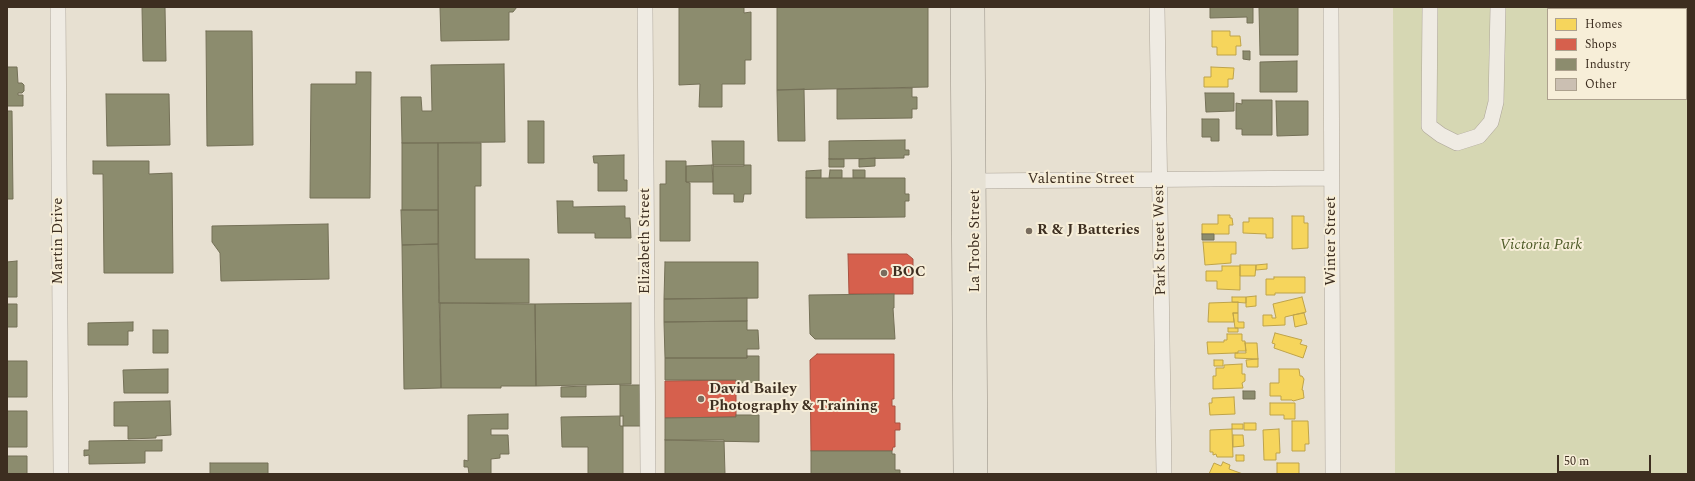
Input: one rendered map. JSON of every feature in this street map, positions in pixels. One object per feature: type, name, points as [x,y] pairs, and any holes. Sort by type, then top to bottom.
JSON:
[{"type":"main road","name":"La Trobe Street","points":[[960,7],[968,181],[978,474]]},
{"type":"main road","name":"La Trobe Street","points":[[963,474],[968,181],[975,7]]},
{"type":"street","name":"Martin Drive","points":[[58,7],[61,474]]},
{"type":"street","name":"Elizabeth Street","points":[[645,7],[648,474]]},
{"type":"street","name":"Park Street West","points":[[1157,7],[1164,474]]},
{"type":"street","name":"Winter Street","points":[[1331,7],[1333,474]]},
{"type":"street","points":[[1430,7],[1429,126],[1441,135],[1457,142],[1479,136],[1491,122],[1496,102],[1498,7]]},
{"type":"street","name":"Valentine Street","points":[[968,181],[1332,178]]},
{"type":"green space","name":"Victoria Park","points":[[1393,7],[1688,7],[1688,474],[1395,474]]},
{"type":"building: Homes","points":[[1212,31],[1230,31],[1230,36],[1240,36],[1241,46],[1236,46],[1236,55],[1217,55],[1217,47],[1212,47]]},
{"type":"building: Homes","points":[[1211,67],[1234,68],[1233,79],[1228,79],[1228,87],[1204,87],[1204,77],[1211,77]]},
{"type":"building: Homes","points":[[1218,215],[1230,215],[1230,218],[1232,218],[1233,225],[1229,225],[1229,234],[1202,234],[1202,224],[1218,224]]},
{"type":"building: Homes","points":[[1292,216],[1304,216],[1304,223],[1308,223],[1308,248],[1292,249]]},
{"type":"building: Homes","points":[[1249,218],[1273,218],[1273,238],[1266,238],[1266,234],[1243,233],[1243,222],[1249,222]]},
{"type":"building: Homes","points":[[1203,242],[1236,242],[1236,254],[1231,254],[1231,263],[1205,265]]},
{"type":"building: Homes","points":[[1267,264],[1267,269],[1256,270],[1256,265]]},
{"type":"building: Homes","points":[[1240,265],[1256,265],[1255,276],[1240,276]]},
{"type":"building: Homes","points":[[1222,266],[1240,266],[1240,290],[1217,289],[1217,281],[1206,281],[1206,271],[1222,271]]},
{"type":"building: Homes","points":[[1274,277],[1305,277],[1305,293],[1275,293],[1275,295],[1266,295],[1266,279],[1274,279]]},
{"type":"building: Homes","points":[[1256,296],[1256,306],[1246,307],[1246,297]]},
{"type":"building: Homes","points":[[1232,297],[1246,297],[1246,303],[1232,302]]},
{"type":"building: Homes","points":[[1302,297],[1306,312],[1285,317],[1285,325],[1263,326],[1263,315],[1272,315],[1272,318],[1276,318],[1273,304]]},
{"type":"building: Homes","points":[[1238,302],[1238,313],[1233,313],[1234,322],[1208,322],[1209,303]]},
{"type":"building: Homes","points":[[1233,313],[1238,313],[1238,322],[1244,322],[1244,328],[1235,328]]},
{"type":"building: Homes","points":[[1304,313],[1307,324],[1295,327],[1293,315]]},
{"type":"building: Homes","points":[[1228,328],[1238,328],[1238,332],[1228,332]]},
{"type":"building: Homes","points":[[1275,333],[1302,340],[1300,344],[1307,346],[1303,358],[1274,348],[1275,344],[1272,343]]},
{"type":"building: Homes","points":[[1227,334],[1242,334],[1242,341],[1245,341],[1246,351],[1238,351],[1238,353],[1208,354],[1207,342],[1224,342],[1224,340],[1227,340]]},
{"type":"building: Homes","points":[[1245,343],[1257,343],[1258,359],[1235,358],[1235,353],[1246,353]]},
{"type":"building: Homes","points":[[1258,359],[1258,367],[1247,367],[1246,360]]},
{"type":"building: Homes","points":[[1214,360],[1223,360],[1223,366],[1214,366]]},
{"type":"building: Homes","points":[[1242,364],[1242,374],[1245,374],[1245,381],[1242,383],[1243,388],[1213,389],[1213,376],[1216,376],[1216,368],[1224,368],[1224,365]]},
{"type":"building: Homes","points":[[1279,369],[1299,369],[1300,376],[1304,379],[1302,390],[1304,398],[1293,401],[1281,400],[1281,396],[1270,396],[1270,383],[1279,383]]},
{"type":"building: Homes","points":[[1234,397],[1235,414],[1210,415],[1209,403],[1212,403],[1212,398]]},
{"type":"building: Homes","points":[[1270,403],[1295,403],[1295,419],[1284,419],[1284,415],[1270,415]]},
{"type":"building: Homes","points":[[1292,421],[1308,421],[1309,444],[1305,444],[1305,451],[1292,451]]},
{"type":"building: Homes","points":[[1244,423],[1256,423],[1256,430],[1244,430]]},
{"type":"building: Homes","points":[[1232,424],[1243,424],[1243,429],[1232,429]]},
{"type":"building: Homes","points":[[1232,429],[1233,457],[1217,457],[1216,454],[1213,455],[1213,452],[1210,452],[1210,430]]},
{"type":"building: Homes","points":[[1279,429],[1280,453],[1276,453],[1276,460],[1264,460],[1263,430]]},
{"type":"building: Homes","points":[[1233,435],[1243,435],[1244,446],[1233,447]]},
{"type":"building: Homes","points":[[1236,455],[1244,455],[1244,461],[1236,461]]},
{"type":"building: Homes","points":[[1223,462],[1230,465],[1229,469],[1243,474],[1209,474],[1214,463],[1221,466]]},
{"type":"building: Homes","points":[[1277,463],[1299,463],[1299,474],[1277,474]]},
{"type":"building: Shops","points":[[848,254],[907,254],[913,259],[913,294],[849,294]]},
{"type":"building: Shops","points":[[817,354],[894,354],[894,399],[892,399],[892,406],[895,406],[895,423],[900,423],[900,430],[895,430],[895,447],[893,447],[892,451],[811,451],[810,360]]},
{"type":"building: Shops","name":"David Bailey Photography & Training","points":[[736,380],[736,417],[665,418],[665,381]]},
{"type":"building: Industry","points":[[142,7],[165,7],[166,61],[143,61]]},
{"type":"building: Industry","points":[[440,7],[517,7],[513,12],[509,12],[509,40],[441,41]]},
{"type":"building: Industry","points":[[679,7],[744,7],[744,13],[751,12],[751,60],[745,60],[745,84],[722,84],[722,107],[699,107],[700,84],[679,85]]},
{"type":"building: Industry","points":[[777,7],[928,7],[928,87],[777,90]]},
{"type":"building: Industry","points":[[1210,7],[1253,7],[1253,23],[1247,23],[1247,17],[1210,18]]},
{"type":"building: Industry","points":[[1259,7],[1298,7],[1298,55],[1260,55]]},
{"type":"building: Industry","points":[[206,31],[252,31],[253,145],[207,146]]},
{"type":"building: Industry","points":[[1243,51],[1250,51],[1250,60],[1243,59]]},
{"type":"building: Industry","points":[[1297,61],[1297,92],[1260,92],[1260,62]]},
{"type":"building: Industry","points":[[504,64],[505,142],[402,143],[401,97],[421,97],[422,111],[432,111],[431,65]]},
{"type":"building: Industry","points":[[7,67],[17,67],[18,83],[22,83],[24,85],[24,91],[22,93],[18,93],[18,95],[23,95],[23,106],[7,106]]},
{"type":"building: Industry","points":[[356,72],[371,72],[370,198],[310,198],[311,84],[356,84]]},
{"type":"building: Industry","points":[[912,88],[912,97],[917,97],[917,109],[912,109],[912,118],[837,119],[837,89]]},
{"type":"building: Industry","points":[[804,89],[805,141],[778,141],[777,90]]},
{"type":"building: Industry","points":[[1205,93],[1234,93],[1234,111],[1206,112]]},
{"type":"building: Industry","points":[[106,94],[169,94],[170,145],[107,146]]},
{"type":"building: Industry","points":[[1242,100],[1272,100],[1272,135],[1242,135],[1242,129],[1236,129],[1236,103],[1242,104]]},
{"type":"building: Industry","points":[[1276,101],[1308,101],[1308,135],[1277,136]]},
{"type":"building: Industry","points":[[7,111],[12,111],[13,199],[7,199]]},
{"type":"building: Industry","points":[[1202,119],[1219,119],[1219,141],[1211,141],[1211,137],[1202,137]]},
{"type":"building: Industry","points":[[528,121],[544,121],[544,163],[528,163]]},
{"type":"building: Industry","points":[[905,140],[905,150],[909,150],[909,155],[904,155],[904,158],[829,159],[829,141]]},
{"type":"building: Industry","points":[[712,141],[744,141],[744,166],[713,166]]},
{"type":"building: Industry","points":[[402,143],[438,143],[438,210],[402,210]]},
{"type":"building: Industry","points":[[438,143],[481,143],[481,186],[475,186],[475,259],[529,259],[529,303],[439,303]]},
{"type":"building: Industry","points":[[624,155],[624,180],[627,180],[627,191],[598,191],[598,163],[594,163],[593,156]]},
{"type":"building: Industry","points":[[875,158],[875,166],[859,167],[859,159]]},
{"type":"building: Industry","points":[[829,159],[844,159],[844,167],[829,167]]},
{"type":"building: Industry","points":[[93,161],[149,161],[149,174],[172,173],[173,273],[104,273],[103,174],[93,174]]},
{"type":"building: Industry","points":[[666,161],[686,161],[686,182],[690,183],[690,241],[660,241],[660,184],[666,184]]},
{"type":"building: Industry","points":[[712,165],[713,182],[686,182],[686,166]]},
{"type":"building: Industry","points":[[713,165],[751,165],[751,194],[744,194],[743,202],[734,202],[734,194],[713,194]]},
{"type":"building: Industry","points":[[821,170],[821,178],[806,178],[806,171]]},
{"type":"building: Industry","points":[[830,170],[842,170],[842,178],[829,178]]},
{"type":"building: Industry","points":[[853,170],[865,170],[865,178],[853,178]]},
{"type":"building: Industry","points":[[806,178],[905,178],[905,194],[909,194],[909,201],[905,201],[905,217],[806,218]]},
{"type":"building: Industry","points":[[557,201],[573,201],[573,207],[625,206],[625,218],[630,218],[631,238],[595,238],[595,233],[558,233]]},
{"type":"building: Industry","points":[[401,210],[438,210],[438,244],[402,245]]},
{"type":"building: Industry","points":[[328,224],[329,279],[221,281],[220,253],[212,242],[212,226]]},
{"type":"building: Industry","points":[[1202,234],[1214,234],[1214,240],[1202,240]]},
{"type":"building: Industry","points":[[438,244],[441,388],[404,389],[402,245]]},
{"type":"building: Industry","points":[[17,261],[17,297],[7,297],[7,262]]},
{"type":"building: Industry","points":[[665,262],[758,262],[758,298],[664,299]]},
{"type":"building: Industry","points":[[894,294],[893,308],[895,339],[815,339],[810,334],[809,295]]},
{"type":"building: Industry","points":[[747,298],[747,321],[664,322],[664,299]]},
{"type":"building: Industry","points":[[440,303],[535,304],[536,386],[501,386],[501,388],[441,388]]},
{"type":"building: Industry","points":[[631,303],[631,384],[536,386],[535,304]]},
{"type":"building: Industry","points":[[7,304],[17,304],[17,327],[7,327]]},
{"type":"building: Industry","points":[[747,321],[747,330],[758,330],[759,349],[747,349],[747,358],[665,358],[664,322]]},
{"type":"building: Industry","points":[[133,322],[133,331],[128,331],[128,345],[88,345],[88,323]]},
{"type":"building: Industry","points":[[153,330],[168,330],[168,353],[153,353]]},
{"type":"building: Industry","points":[[747,356],[759,356],[759,382],[736,383],[736,380],[665,380],[665,358],[747,358]]},
{"type":"building: Industry","points":[[7,361],[27,361],[27,397],[7,397]]},
{"type":"building: Industry","points":[[168,369],[168,393],[124,393],[123,370]]},
{"type":"building: Industry","points":[[620,385],[642,385],[642,426],[620,426]]},
{"type":"building: Industry","points":[[586,386],[586,397],[561,397],[561,387]]},
{"type":"building: Industry","points":[[1243,391],[1255,391],[1255,399],[1243,399]]},
{"type":"building: Industry","points":[[170,401],[171,435],[156,436],[156,438],[128,439],[128,426],[114,426],[114,402]]},
{"type":"building: Industry","points":[[7,411],[27,411],[27,447],[7,447]]},
{"type":"building: Industry","points":[[508,414],[508,429],[491,429],[491,435],[508,435],[509,454],[500,454],[500,458],[491,459],[491,474],[469,474],[468,467],[464,467],[464,460],[468,461],[468,415]]},
{"type":"building: Industry","points":[[736,415],[759,415],[759,442],[665,440],[665,418],[736,417]]},
{"type":"building: Industry","points":[[623,416],[623,474],[588,474],[588,447],[562,447],[561,417]]},
{"type":"building: Industry","points":[[162,440],[162,451],[145,451],[145,463],[89,464],[89,455],[84,456],[84,450],[89,450],[89,441]]},
{"type":"building: Industry","points":[[665,440],[724,440],[725,474],[665,474]]},
{"type":"building: Industry","points":[[811,451],[892,451],[892,454],[895,454],[895,470],[900,470],[900,474],[811,474]]},
{"type":"building: Industry","points":[[7,456],[27,456],[27,474],[7,474]]},
{"type":"building: Industry","points":[[210,463],[268,463],[268,474],[210,474]]},
{"type":"building: Other","points":[[1598,7],[1627,7],[1625,8]]},
{"type":"place","name":"R & J Batteries","points":[[1029,231]]},
{"type":"place","name":"BOC","points":[[884,273]]},
{"type":"place","name":"David Bailey Photography & Training","points":[[701,399]]}]
